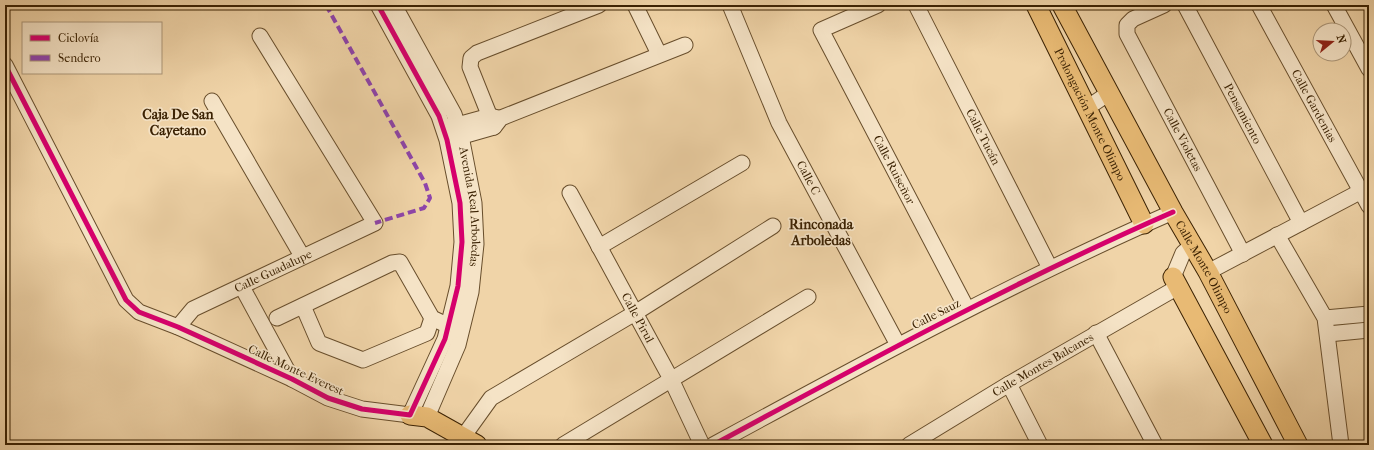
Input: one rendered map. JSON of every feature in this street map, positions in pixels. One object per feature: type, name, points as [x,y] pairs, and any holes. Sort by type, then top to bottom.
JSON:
[{"type":"main road","name":"Prolongación Monte Olimpo","points":[[1036,5],[1144,224]]},
{"type":"main road","name":"Calle Monte Olimpo","points":[[1062,5],[1173,212],[1208,272],[1298,445]]},
{"type":"main road","points":[[1175,282],[1263,445]]},
{"type":"main road","name":"Calle Monte Everest","points":[[419,416],[470,441]]},
{"type":"street","points":[[495,120],[470,67],[471,58],[477,53],[599,5]]},
{"type":"street","points":[[635,5],[659,54]]},
{"type":"street","name":"Calle Ruiseñor","points":[[878,5],[820,30],[967,309]]},
{"type":"street","name":"Calle Tucán","points":[[916,5],[1050,268]]},
{"type":"street","name":"Calle Violetas","points":[[1164,5],[1133,19],[1127,25],[1127,34],[1243,254]]},
{"type":"street","name":"Pensamiento","points":[[1185,5],[1301,223]]},
{"type":"street","name":"Calle Gardenias","points":[[1259,5],[1365,189],[1369,206]]},
{"type":"street","points":[[1334,5],[1369,69]]},
{"type":"street","name":"Calle C","points":[[733,6],[779,123],[898,345]]},
{"type":"street","name":"Avenida Real Arboledas","points":[[390,7],[451,107],[453,133],[474,203],[476,244],[471,292],[454,336],[419,416]]},
{"type":"street","name":"Calle Guadalupe","points":[[178,327],[193,309],[242,287],[302,256],[375,223],[260,36]]},
{"type":"street","points":[[453,133],[495,120],[659,54],[686,45]]},
{"type":"street","name":"Calle Monte Everest","points":[[5,65],[126,300],[139,312],[178,327],[292,379],[328,398],[362,409],[419,416]]},
{"type":"street","points":[[1087,108],[1109,93]]},
{"type":"street","points":[[212,101],[302,256]]},
{"type":"street","points":[[599,247],[742,163]]},
{"type":"street","points":[[1208,272],[1365,189]]},
{"type":"street","name":"Calle Pirul","points":[[570,193],[671,380],[702,445]]},
{"type":"street","name":"Calle Sauz","points":[[713,445],[967,309],[1050,268],[1173,212]]},
{"type":"street","points":[[470,441],[491,398],[635,312],[773,226]]},
{"type":"street","points":[[1278,235],[1325,318],[1341,445]]},
{"type":"street","points":[[1175,282],[1183,253],[1192,245]]},
{"type":"street","points":[[277,318],[392,263],[400,262],[432,318],[454,336]]},
{"type":"street","name":"Calle Montes Balcanes","points":[[909,445],[1008,384],[1096,333],[1175,282]]},
{"type":"street","points":[[242,287],[292,379]]},
{"type":"street","points":[[563,445],[808,297]]},
{"type":"street","points":[[303,306],[319,343],[363,360],[427,333],[454,336]]},
{"type":"street","points":[[1325,318],[1369,314]]},
{"type":"street","points":[[427,333],[432,318]]},
{"type":"street","points":[[1328,334],[1369,330]]},
{"type":"street","points":[[1096,333],[1155,445]]},
{"type":"street","points":[[1008,384],[1040,445]]},
{"type":"marked path","points":[[326,5],[425,183],[430,198],[424,208],[375,223]]},
{"type":"cycle path","points":[[5,65],[126,300],[139,312],[178,327],[292,379],[328,398],[362,409],[410,415],[445,339],[458,286],[462,242],[460,203],[447,140],[439,116],[378,5]]},
{"type":"cycle path","points":[[713,445],[883,353],[998,294],[1114,238],[1173,212]]},
{"type":"district","name":"Caja De San Cayetano","points":[[178,122]]},
{"type":"district","name":"Rinconada Arboledas","points":[[821,232]]}]
